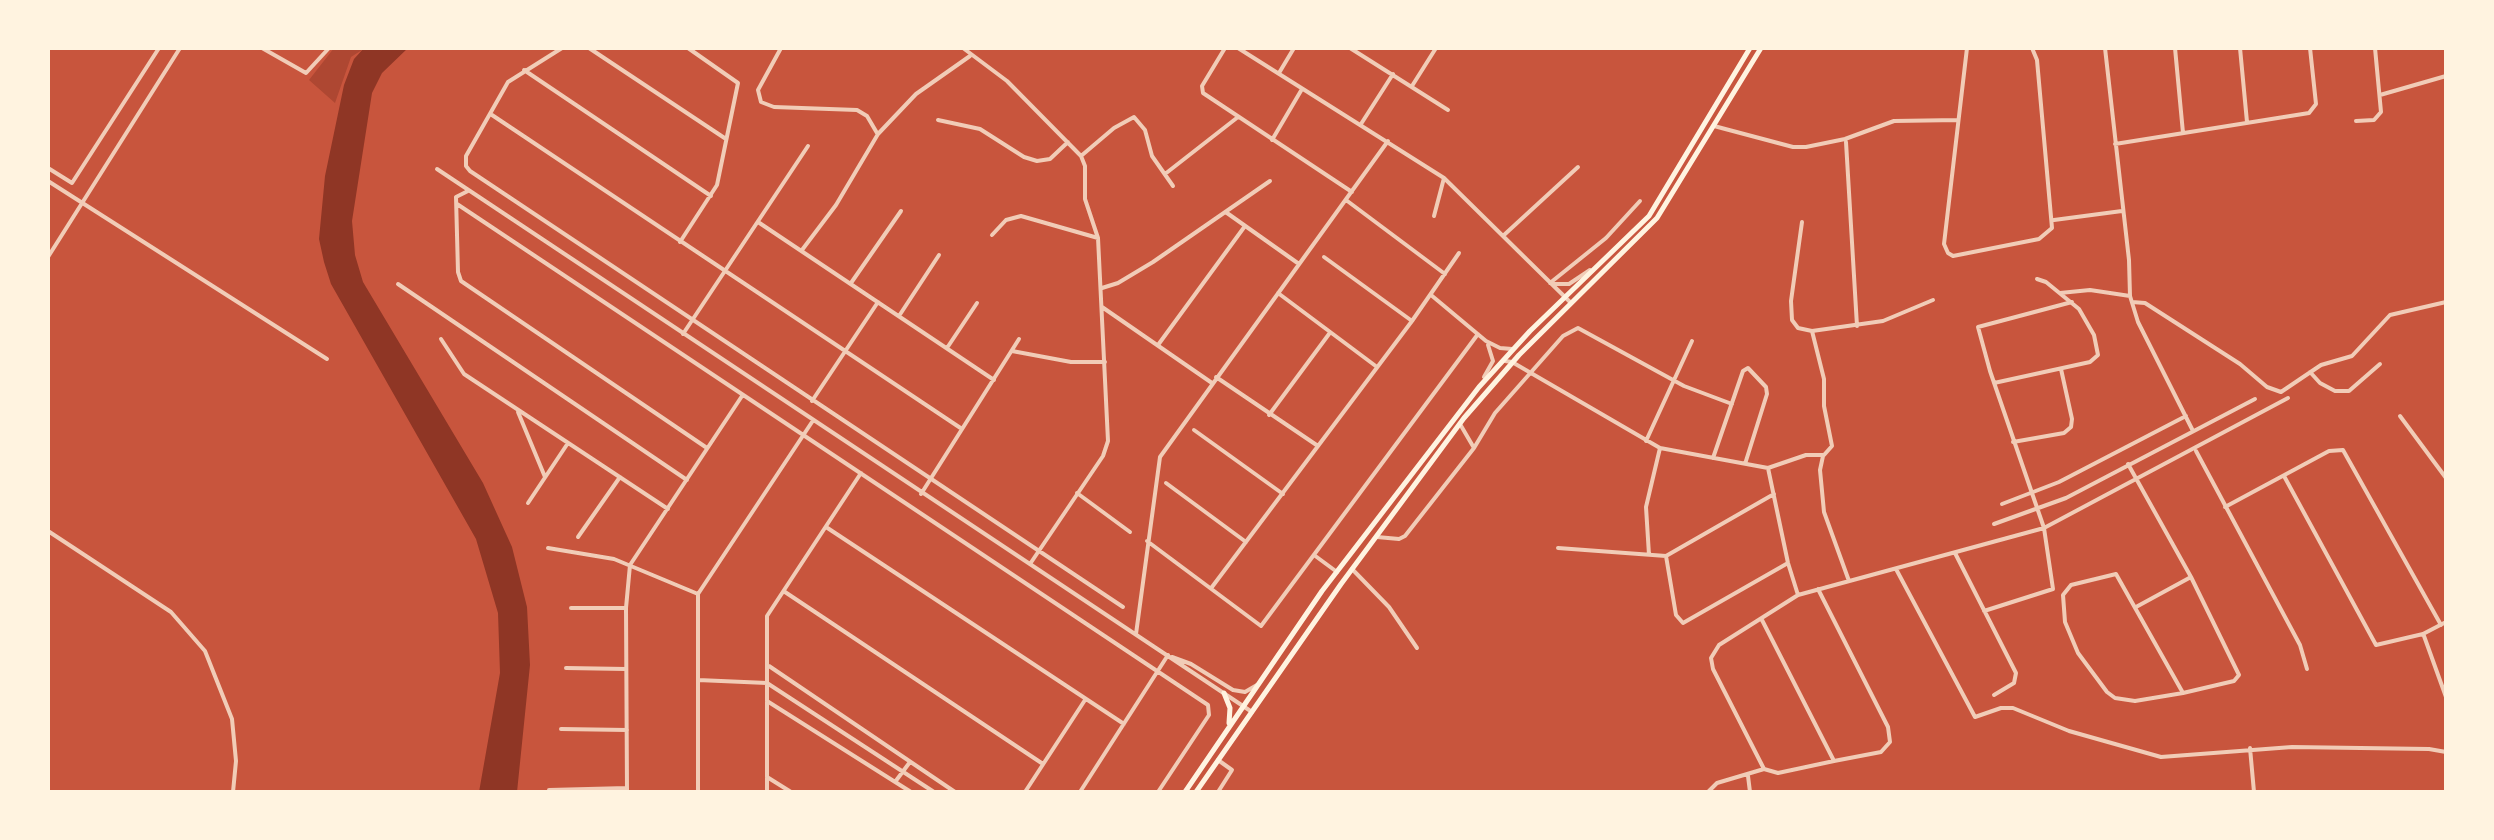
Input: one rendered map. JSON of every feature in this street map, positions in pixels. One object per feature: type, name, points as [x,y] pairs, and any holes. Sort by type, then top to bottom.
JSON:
[{"type":"main road","points":[[1186,792],[1337,572],[1479,387],[1512,349],[1626,241],[1658,203],[1750,48]]},
{"type":"main road","points":[[1196,792],[1460,424],[1512,362],[1652,225],[1761,48]]},
{"type":"main road","points":[[1224,693],[1230,715],[1226,730]]},
{"type":"street","points":[[48,168],[72,183],[159,48]]},
{"type":"street","points":[[48,258],[180,48]]},
{"type":"street","points":[[262,48],[306,73],[326,49]]},
{"type":"street","points":[[562,48],[508,82],[466,156],[466,166],[475,176],[1123,608]]},
{"type":"street","points":[[588,48],[726,140]]},
{"type":"street","points":[[680,242],[711,196],[721,173],[738,83],[688,48]]},
{"type":"street","points":[[781,48],[758,90],[761,102],[774,107],[857,110],[867,116],[878,134]]},
{"type":"street","points":[[963,48],[1007,81],[1081,156],[1085,166],[1085,199],[1098,238],[1108,441],[1102,456],[1029,564]]},
{"type":"street","points":[[1225,48],[1201,90],[1352,192]]},
{"type":"street","points":[[1238,48],[1444,178],[1571,303]]},
{"type":"street","points":[[1278,73],[1294,48]]},
{"type":"street","points":[[1350,48],[1448,110]]},
{"type":"street","points":[[1412,86],[1436,48]]},
{"type":"street","points":[[1967,48],[1944,244],[1948,253],[1957,255],[2039,239],[2049,233],[2054,220],[2037,60],[2032,48]]},
{"type":"street","points":[[2105,48],[2131,299],[2144,335],[2193,431]]},
{"type":"street","points":[[2175,48],[2183,134]]},
{"type":"street","points":[[2240,48],[2248,123]]},
{"type":"street","points":[[2115,144],[2309,113],[2316,104],[2310,48]]},
{"type":"street","points":[[2356,121],[2378,117],[2375,48]]},
{"type":"street","points":[[802,250],[836,205],[878,134],[916,94],[972,54]]},
{"type":"street","points":[[524,70],[711,196]]},
{"type":"street","points":[[1361,124],[1392,74]]},
{"type":"street","points":[[2380,95],[2446,76]]},
{"type":"street","points":[[1272,140],[1302,88]]},
{"type":"street","points":[[491,114],[962,429]]},
{"type":"street","points":[[1081,156],[1134,116],[1146,130],[1149,152],[1173,186]]},
{"type":"street","points":[[1164,174],[1238,117]]},
{"type":"street","points":[[938,120],[980,129],[1031,160],[1050,159],[1068,142]]},
{"type":"street","points":[[1712,126],[1792,146],[1818,146],[1846,140],[1894,121],[1958,120]]},
{"type":"street","points":[[1846,140],[1857,326]]},
{"type":"street","points":[[1136,634],[1160,457],[1388,141]]},
{"type":"street","points":[[683,334],[808,146]]},
{"type":"street","points":[[1502,236],[1578,167]]},
{"type":"street","points":[[437,169],[1252,712]]},
{"type":"street","points":[[1434,216],[1444,178]]},
{"type":"street","points":[[48,181],[327,358]]},
{"type":"street","points":[[1100,288],[1128,278],[1270,181]]},
{"type":"street","points":[[472,192],[459,194],[456,204],[461,281],[707,448]]},
{"type":"street","points":[[1346,200],[1445,274]]},
{"type":"street","points":[[1550,283],[1616,229],[1640,201]]},
{"type":"street","points":[[456,204],[1208,705],[1210,712],[1158,792]]},
{"type":"street","points":[[2054,220],[2122,211]]},
{"type":"street","points":[[851,283],[901,212]]},
{"type":"street","points":[[1227,213],[1299,264]]},
{"type":"street","points":[[992,235],[1006,220],[1020,216],[1098,238]]},
{"type":"street","points":[[758,222],[994,380]]},
{"type":"street","points":[[1802,222],[1791,301],[1792,320],[1798,328],[1812,331],[1884,321],[1933,300]]},
{"type":"street","points":[[1158,345],[1245,226]]},
{"type":"street","points":[[1616,229],[1626,241]]},
{"type":"street","points":[[1212,588],[1459,253]]},
{"type":"street","points":[[899,316],[939,255]]},
{"type":"street","points":[[1324,257],[1412,320]]},
{"type":"street","points":[[1550,283],[1570,284],[1603,261]]},
{"type":"street","points":[[1994,383],[2090,362],[2098,355],[2092,330],[2072,302],[2037,279]]},
{"type":"street","points":[[398,284],[687,480]]},
{"type":"street","points":[[2060,293],[2090,290],[2145,303],[2240,364],[2275,392],[2330,361],[2352,356],[2390,315],[2446,302]]},
{"type":"street","points":[[1278,292],[1377,367]]},
{"type":"street","points":[[1431,295],[1486,341],[1512,349]]},
{"type":"street","points":[[812,401],[878,302]]},
{"type":"street","points":[[1984,611],[2053,589],[2044,528],[1978,327],[2072,302]]},
{"type":"street","points":[[947,348],[977,304]]},
{"type":"street","points":[[1102,307],[1212,383]]},
{"type":"street","points":[[1377,537],[1405,536],[1474,448],[1494,413],[1563,336],[1578,328],[1674,380],[1732,404]]},
{"type":"street","points":[[1812,331],[1824,378],[1824,406],[1832,440],[1820,470],[1824,512],[1849,581]]},
{"type":"street","points":[[1269,415],[1330,333]]},
{"type":"street","points":[[1147,541],[1262,626],[1478,334]]},
{"type":"street","points":[[441,339],[464,374],[668,509]]},
{"type":"street","points":[[920,494],[1020,339]]},
{"type":"street","points":[[1646,441],[1692,340]]},
{"type":"street","points":[[1479,387],[1492,361],[1486,341]]},
{"type":"street","points":[[1012,352],[1071,362],[1105,362]]},
{"type":"street","points":[[1497,366],[1504,361],[1512,362],[1660,448],[1768,468],[1806,455],[1824,454]]},
{"type":"street","points":[[2310,372],[2334,391],[2349,391],[2380,364]]},
{"type":"street","points":[[2013,442],[2064,433],[2071,427],[2061,368]]},
{"type":"street","points":[[1713,458],[1743,371],[1750,369],[1766,387],[1767,394],[1745,464]]},
{"type":"street","points":[[1216,377],[1318,446]]},
{"type":"street","points":[[549,790],[627,790],[626,608],[630,565],[743,395]]},
{"type":"street","points":[[1994,524],[2038,510],[2255,398]]},
{"type":"street","points":[[1818,589],[1890,734],[1890,742],[1881,752],[1778,773],[1764,768],[1710,658],[1720,645],[1798,595],[1818,589],[1955,553],[2044,528],[2288,398]]},
{"type":"street","points":[[517,410],[545,477]]},
{"type":"street","points":[[2002,504],[2033,494],[2186,416]]},
{"type":"street","points":[[2400,416],[2446,478]]},
{"type":"street","points":[[698,792],[698,594],[812,422]]},
{"type":"street","points":[[1460,424],[1474,448]]},
{"type":"street","points":[[1194,430],[1283,494]]},
{"type":"street","points":[[528,503],[568,444]]},
{"type":"street","points":[[1649,554],[1646,507],[1660,448]]},
{"type":"street","points":[[2195,450],[2300,645],[2307,669]]},
{"type":"street","points":[[2225,507],[2329,450],[2346,453],[2444,623],[2423,634],[2376,645],[2284,476]]},
{"type":"street","points":[[2128,464],[2191,576],[2239,673],[2234,681],[2183,693],[2125,701],[2107,692],[2078,652],[2066,622],[2063,595],[2071,585],[2116,574],[2183,693]]},
{"type":"street","points":[[1768,468],[1798,595]]},
{"type":"street","points":[[767,792],[767,616],[861,473]]},
{"type":"street","points":[[578,536],[620,478]]},
{"type":"street","points":[[1166,484],[1246,542]]},
{"type":"street","points":[[1077,494],[1130,532]]},
{"type":"street","points":[[1558,548],[1666,556],[1774,494]]},
{"type":"street","points":[[2446,517],[2446,538]]},
{"type":"street","points":[[826,527],[1124,724]]},
{"type":"street","points":[[48,530],[171,612],[206,651],[232,718],[236,761],[233,792]]},
{"type":"street","points":[[548,548],[630,565],[698,594]]},
{"type":"street","points":[[1955,553],[2017,676],[2014,684],[1994,695]]},
{"type":"street","points":[[1314,555],[1337,572]]},
{"type":"street","points":[[1666,556],[1676,615],[1684,624],[1788,563]]},
{"type":"street","points":[[1896,569],[1971,716],[2012,708],[2068,731],[2160,757],[2250,748],[2429,748],[2446,752]]},
{"type":"street","points":[[1352,570],[1389,607],[1417,648]]},
{"type":"street","points":[[2136,607],[2191,576]]},
{"type":"street","points":[[784,591],[1043,764]]},
{"type":"street","points":[[572,608],[626,608]]},
{"type":"street","points":[[1762,620],[1834,761]]},
{"type":"street","points":[[2423,634],[2446,697]]},
{"type":"street","points":[[1080,792],[1168,655]]},
{"type":"street","points":[[1168,655],[1233,690],[1245,692],[1257,685]]},
{"type":"street","points":[[767,665],[955,792]]},
{"type":"street","points":[[566,668],[626,669]]},
{"type":"street","points":[[698,680],[767,683],[934,792]]},
{"type":"street","points":[[1024,792],[1086,699]]},
{"type":"street","points":[[768,701],[911,792]]},
{"type":"street","points":[[561,729],[627,730]]},
{"type":"street","points":[[2250,748],[2254,792]]},
{"type":"street","points":[[1218,760],[1232,770],[1219,792]]},
{"type":"street","points":[[895,782],[910,762]]},
{"type":"street","points":[[1708,792],[1717,783],[1764,768]]},
{"type":"street","points":[[1748,776],[1750,792]]},
{"type":"street","points":[[767,777],[791,792]]},
{"type":"shaded area","points":[[334,48],[365,48],[351,57],[335,103],[309,80]]},
{"type":"shaded area","points":[[364,48],[408,48],[382,73],[372,93],[352,221],[355,255],[363,282],[483,483],[512,547],[527,607],[530,665],[517,792],[479,792],[500,673],[498,613],[476,539],[331,284],[319,239],[325,176],[344,85],[354,59]]}]
